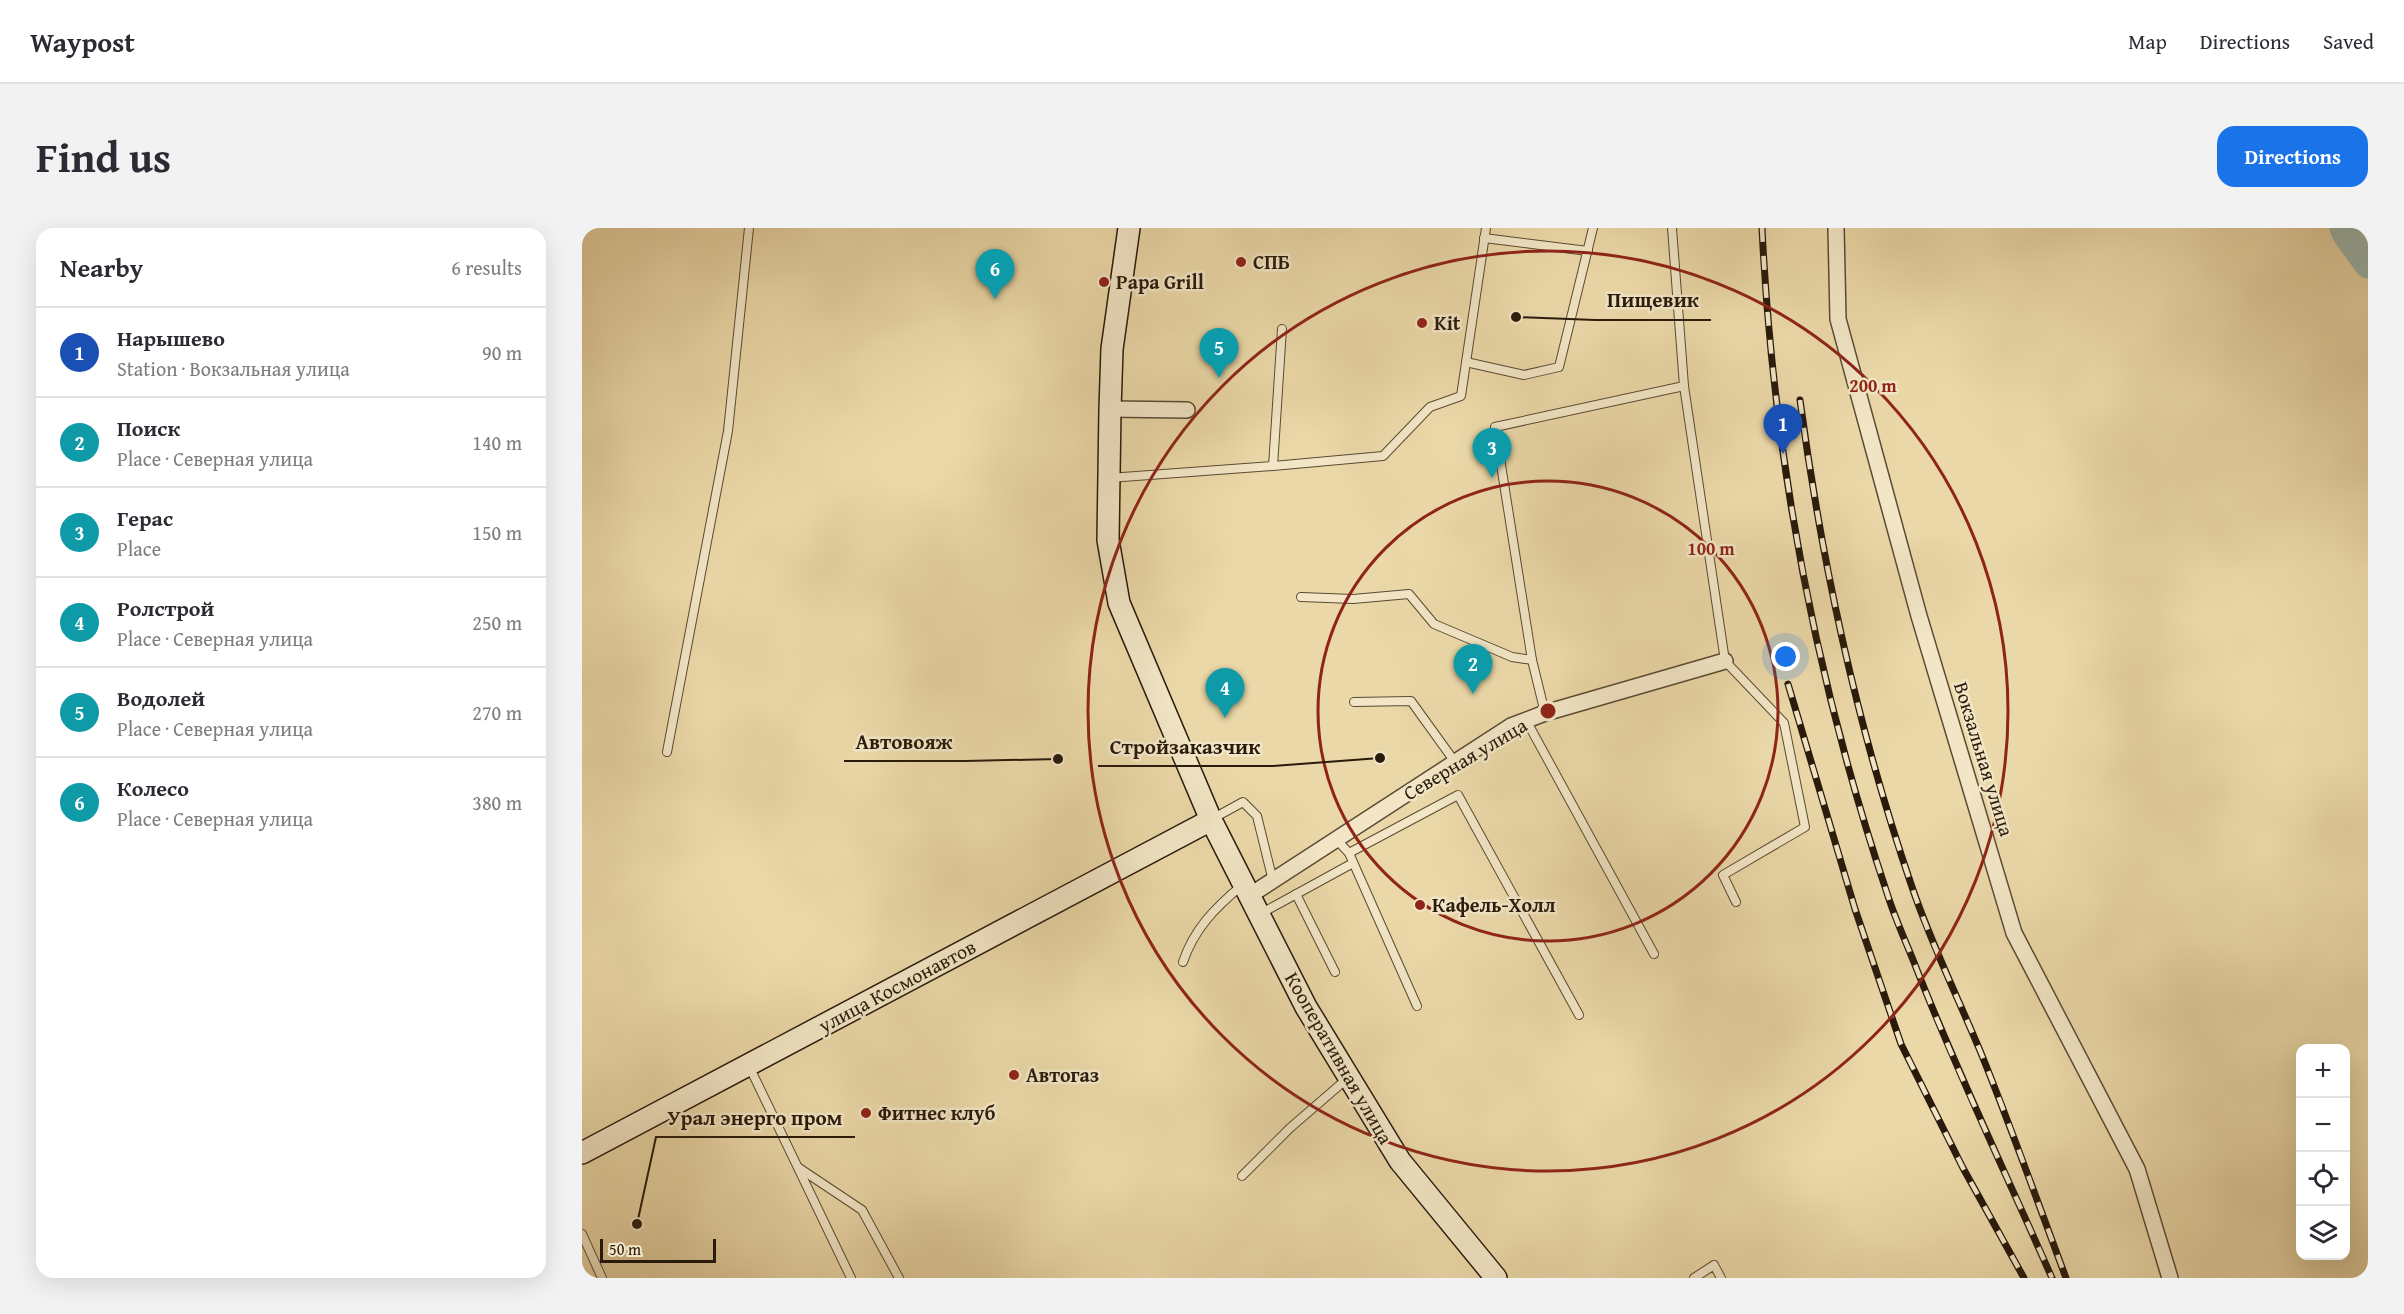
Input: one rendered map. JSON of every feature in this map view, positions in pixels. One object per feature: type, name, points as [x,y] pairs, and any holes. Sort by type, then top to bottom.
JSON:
[{"type":"main road","points":[[1129,228],[1112,349],[1108,540],[1119,603],[1211,820]]},
{"type":"main road","name":"Кооперативная улица","points":[[1211,820],[1306,1007],[1400,1161],[1496,1278]]},
{"type":"main road","name":"улица Космонавтов","points":[[582,1153],[1211,820]]},
{"type":"street","name":"Вокзальная улица","points":[[1836,228],[1838,319],[1919,616],[2014,933],[2137,1169],[2170,1278]]},
{"type":"street","points":[[1110,409],[1187,410]]},
{"type":"street","points":[[1545,712],[1725,661]]},
{"type":"street","name":"Северная улица","points":[[1246,890],[1272,881],[1512,726],[1545,712]]},
{"type":"lane","points":[[667,752],[728,430],[749,228]]},
{"type":"lane","points":[[1108,478],[1383,456],[1430,406],[1461,396],[1486,228]]},
{"type":"lane","points":[[1466,362],[1524,375],[1559,366],[1593,228]]},
{"type":"lane","points":[[1672,228],[1684,386],[1725,661],[1784,723],[1804,827],[1723,875],[1736,902]]},
{"type":"lane","points":[[1484,238],[1588,251]]},
{"type":"lane","points":[[1274,466],[1282,329]]},
{"type":"lane","name":"Северная улица","points":[[1545,712],[1532,660],[1495,427],[1684,386]]},
{"type":"lane","points":[[1301,597],[1353,599],[1409,594],[1434,624],[1512,657],[1532,660]]},
{"type":"lane","points":[[1354,702],[1411,701],[1455,762]]},
{"type":"lane","points":[[1526,720],[1654,954]]},
{"type":"lane","points":[[1349,853],[1458,795],[1579,1015]]},
{"type":"lane","points":[[1211,820],[1243,802],[1257,816],[1272,881]]},
{"type":"lane","points":[[1336,839],[1349,853],[1417,1006]]},
{"type":"lane","points":[[1259,915],[1353,863]]},
{"type":"lane","points":[[1183,962],[1189,944],[1216,907],[1246,890]]},
{"type":"lane","points":[[1296,894],[1335,972]]},
{"type":"lane","points":[[748,1065],[851,1278]]},
{"type":"lane","points":[[1242,1176],[1290,1128],[1348,1077]]},
{"type":"lane","points":[[798,1167],[862,1209],[899,1278]]},
{"type":"lane","points":[[582,1234],[602,1278]]},
{"type":"lane","points":[[1694,1278],[1714,1265],[1721,1278]]},
{"type":"waterway","points":[[2343,228],[2368,265]]},
{"type":"railway","points":[[1762,228],[1776,397],[1787,481],[1819,648],[1861,812],[1897,922],[1949,1048],[2052,1278]]},
{"type":"railway","points":[[1800,400],[1819,524],[1844,646],[1893,828],[1919,908],[1992,1081],[2066,1278]]},
{"type":"railway","points":[[1788,684],[1855,909],[1901,1044],[1963,1168],[2024,1278]]},
{"type":"place","name":"СПБ","points":[[1241,262]]},
{"type":"place","name":"Papa Grill","points":[[1104,282]]},
{"type":"place","name":"Колесо","points":[[995,299]]},
{"type":"place","name":"Пищевик","points":[[1516,317]]},
{"type":"place","name":"Kit","points":[[1422,323]]},
{"type":"place","name":"Водолей","points":[[1219,378]]},
{"type":"place","name":"Нарышево","points":[[1783,454]]},
{"type":"place","name":"Герас","points":[[1492,478]]},
{"type":"place","name":"Поиск","points":[[1473,694]]},
{"type":"place","name":"Ролстрой","points":[[1225,718]]},
{"type":"place","name":"Стройзаказчик","points":[[1380,758]]},
{"type":"place","name":"Автовояж","points":[[1058,759]]},
{"type":"place","name":"Кафель-Холл","points":[[1420,905]]},
{"type":"place","name":"Автогаз","points":[[1014,1075]]},
{"type":"place","name":"Фитнес клуб","points":[[866,1113]]},
{"type":"place","name":"Урал энерго пром","points":[[637,1224]]}]
